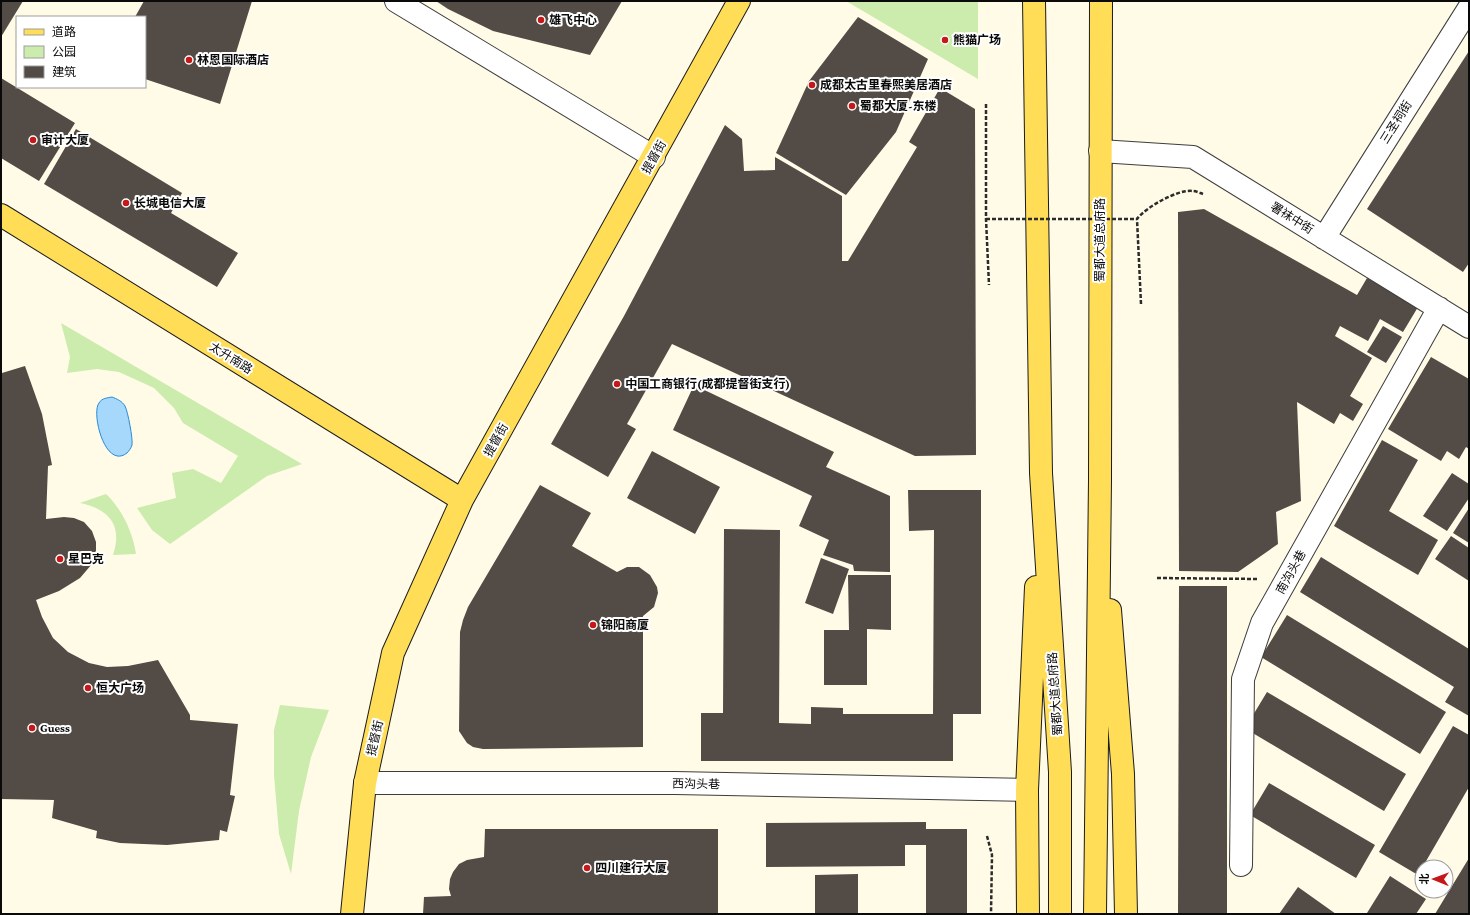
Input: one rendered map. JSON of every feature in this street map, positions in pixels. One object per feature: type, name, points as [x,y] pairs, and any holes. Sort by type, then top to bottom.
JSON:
[{"type":"main road","name":"提督街","points":[[352,914],[365,783],[394,653],[462,500],[654,157],[739,1]]},
{"type":"main road","name":"蜀都大道总府路","points":[[1034,1],[1041,473],[1060,772],[1060,914]]},
{"type":"main road","name":"蜀都大道总府路","points":[[1095,914],[1100,480],[1101,1]]},
{"type":"main road","name":"太升南路","points":[[1,215],[462,500]]},
{"type":"main road","name":"蜀都大道总府路","points":[[1028,914],[1027,790],[1041,473]]},
{"type":"main road","name":"蜀都大道总府路","points":[[1100,480],[1124,774],[1126,914]]},
{"type":"street","points":[[396,1],[654,157]]},
{"type":"street","name":"三圣祠街","points":[[1324,238],[1469,8]]},
{"type":"street","name":"署袜中街","points":[[1100,151],[1192,157],[1469,327]]},
{"type":"street","name":"南沟头巷","points":[[1242,864],[1243,679],[1262,623],[1439,308]]},
{"type":"street","name":"西沟头巷","points":[[365,783],[674,783],[1027,790]]},
{"type":"path","points":[[986,104],[986,219],[989,285]]},
{"type":"path","points":[[1141,304],[1137,219],[1143,211],[1180,192],[1193,191],[1205,194]]},
{"type":"path","points":[[986,219],[1137,219]]},
{"type":"path","points":[[1157,578],[1287,579]]},
{"type":"path","points":[[987,836],[992,855],[991,914]]},
{"type":"green space","name":"熊猫广场","points":[[846,1],[978,1],[978,79]]},
{"type":"green space","points":[[61,323],[302,464],[267,476],[170,544],[152,530],[137,508],[176,498],[172,473],[193,469],[221,483],[238,456],[183,423],[174,408],[154,388],[119,372],[97,369],[67,373],[70,357]]},
{"type":"green space","points":[[106,494],[122,514],[126,522],[135,546],[136,554],[113,555],[116,544],[116,535],[115,527],[111,520],[99,509],[80,503]]},
{"type":"green space","points":[[280,705],[329,710],[311,757],[299,811],[291,874],[279,834],[274,775],[274,730]]},
{"type":"water","points":[[112,397],[121,401],[125,406],[132,437],[132,445],[130,449],[127,453],[119,456],[112,454],[106,447],[99,428],[97,417],[97,409],[100,401],[105,398]]},
{"type":"building","points":[[1,1],[23,1],[1,37]]},
{"type":"building","name":"林恩国际酒店","points":[[144,1],[252,1],[220,104],[146,79],[146,16],[136,16]]},
{"type":"building","name":"雄飞中心","points":[[436,1],[622,1],[590,55],[493,31],[448,9]]},
{"type":"building","name":"蜀都大厦-东楼","points":[[858,17],[928,59],[896,132],[846,195],[776,153],[809,81]]},
{"type":"building","points":[[1469,51],[1469,263],[1463,272],[1367,209]]},
{"type":"building","name":"审计大厦","points":[[1,78],[75,123],[39,181],[1,158]]},
{"type":"building","points":[[940,88],[975,109],[976,455],[915,456],[672,344],[627,424],[636,429],[608,477],[551,444],[624,316],[725,125],[742,139],[744,171],[775,170],[775,157],[842,196],[842,261],[848,261],[917,147],[909,142]]},
{"type":"building","name":"长城电信大厦","points":[[76,129],[182,193],[171,213],[238,253],[217,287],[44,184]]},
{"type":"building","points":[[1204,209],[1357,295],[1367,278],[1418,307],[1403,332],[1380,319],[1368,341],[1340,326],[1335,336],[1372,358],[1350,396],[1363,404],[1353,421],[1340,413],[1334,424],[1297,402],[1301,501],[1276,512],[1278,544],[1238,572],[1179,571],[1178,212]]},
{"type":"building","points":[[1383,326],[1402,337],[1386,363],[1367,352]]},
{"type":"building","points":[[1431,357],[1469,379],[1469,449],[1466,447],[1459,459],[1447,451],[1441,461],[1388,429]]},
{"type":"building","points":[[25,366],[42,414],[52,465],[48,466],[46,519],[64,517],[74,518],[84,522],[92,531],[96,542],[96,551],[92,564],[80,578],[59,591],[36,600],[42,617],[53,638],[68,652],[89,663],[107,667],[128,666],[158,660],[190,715],[190,720],[238,724],[230,795],[235,796],[227,832],[220,830],[219,840],[167,845],[120,843],[96,838],[97,831],[52,818],[54,800],[1,799],[1,370],[2,373]]},
{"type":"building","points":[[694,385],[834,452],[826,467],[890,496],[890,572],[854,571],[853,565],[823,555],[829,540],[799,526],[812,496],[673,430]]},
{"type":"building","points":[[1382,440],[1418,460],[1389,511],[1438,540],[1418,575],[1334,526]]},
{"type":"building","points":[[652,451],[720,487],[695,534],[627,498]]},
{"type":"building","points":[[1452,473],[1469,484],[1469,498],[1447,531],[1423,516]]},
{"type":"building","points":[[540,485],[591,513],[572,546],[617,572],[627,567],[639,567],[650,575],[657,587],[658,593],[654,607],[643,616],[643,747],[483,749],[473,747],[467,743],[459,731],[460,632],[463,620],[468,607]]},
{"type":"building","points":[[908,490],[981,490],[981,714],[953,714],[953,761],[701,761],[701,713],[723,713],[724,529],[780,530],[779,723],[811,724],[811,707],[843,708],[843,714],[933,714],[934,530],[909,531]]},
{"type":"building","points":[[1469,508],[1469,543],[1453,533]]},
{"type":"building","points":[[1451,536],[1469,548],[1469,581],[1435,559]]},
{"type":"building","points":[[1321,557],[1469,649],[1469,716],[1445,702],[1454,687],[1300,592]]},
{"type":"building","points":[[821,558],[849,569],[833,614],[805,603]]},
{"type":"building","points":[[848,575],[891,575],[891,630],[867,629],[867,685],[824,685],[824,630],[849,630]]},
{"type":"building","points":[[1179,586],[1227,586],[1227,914],[1178,914]]},
{"type":"building","points":[[1287,615],[1446,712],[1420,754],[1261,657]]},
{"type":"building","points":[[1267,692],[1406,774],[1384,811],[1251,732],[1247,725]]},
{"type":"building","points":[[1453,726],[1469,735],[1469,787],[1427,859],[1414,859],[1414,873],[1379,852]]},
{"type":"building","points":[[1269,783],[1375,845],[1356,878],[1250,815]]},
{"type":"building","points":[[926,822],[926,829],[967,829],[967,914],[926,914],[926,845],[905,845],[905,866],[766,867],[766,823]]},
{"type":"building","name":"四川建行大厦","points":[[485,829],[718,829],[718,914],[423,914],[424,897],[451,896],[449,889],[450,879],[459,864],[467,860],[484,857]]},
{"type":"building","points":[[1469,858],[1469,914],[1435,914],[1444,899],[1454,899],[1454,883]]},
{"type":"building","points":[[858,874],[858,914],[815,914],[815,875]]},
{"type":"building","points":[[1390,876],[1414,891],[1414,899],[1426,899],[1416,914],[1367,913]]},
{"type":"building","points":[[1298,887],[1336,914],[1279,914]]},
{"type":"place","name":"雄飞中心","points":[[541,20]]},
{"type":"place","name":"熊猫广场","points":[[945,40]]},
{"type":"place","name":"林恩国际酒店","points":[[189,60]]},
{"type":"place","name":"成都太古里春熙美居酒店","points":[[812,85]]},
{"type":"place","name":"蜀都大厦-东楼","points":[[852,106]]},
{"type":"place","name":"审计大厦","points":[[33,140]]},
{"type":"place","name":"长城电信大厦","points":[[126,203]]},
{"type":"place","name":"中国工商银行(成都提督街支行)","points":[[617,384]]},
{"type":"place","name":"星巴克","points":[[60,559]]},
{"type":"place","name":"锦阳商厦","points":[[593,625]]},
{"type":"place","name":"恒大广场","points":[[88,688]]},
{"type":"place","name":"Guess","points":[[32,728]]},
{"type":"place","name":"四川建行大厦","points":[[587,868]]}]
